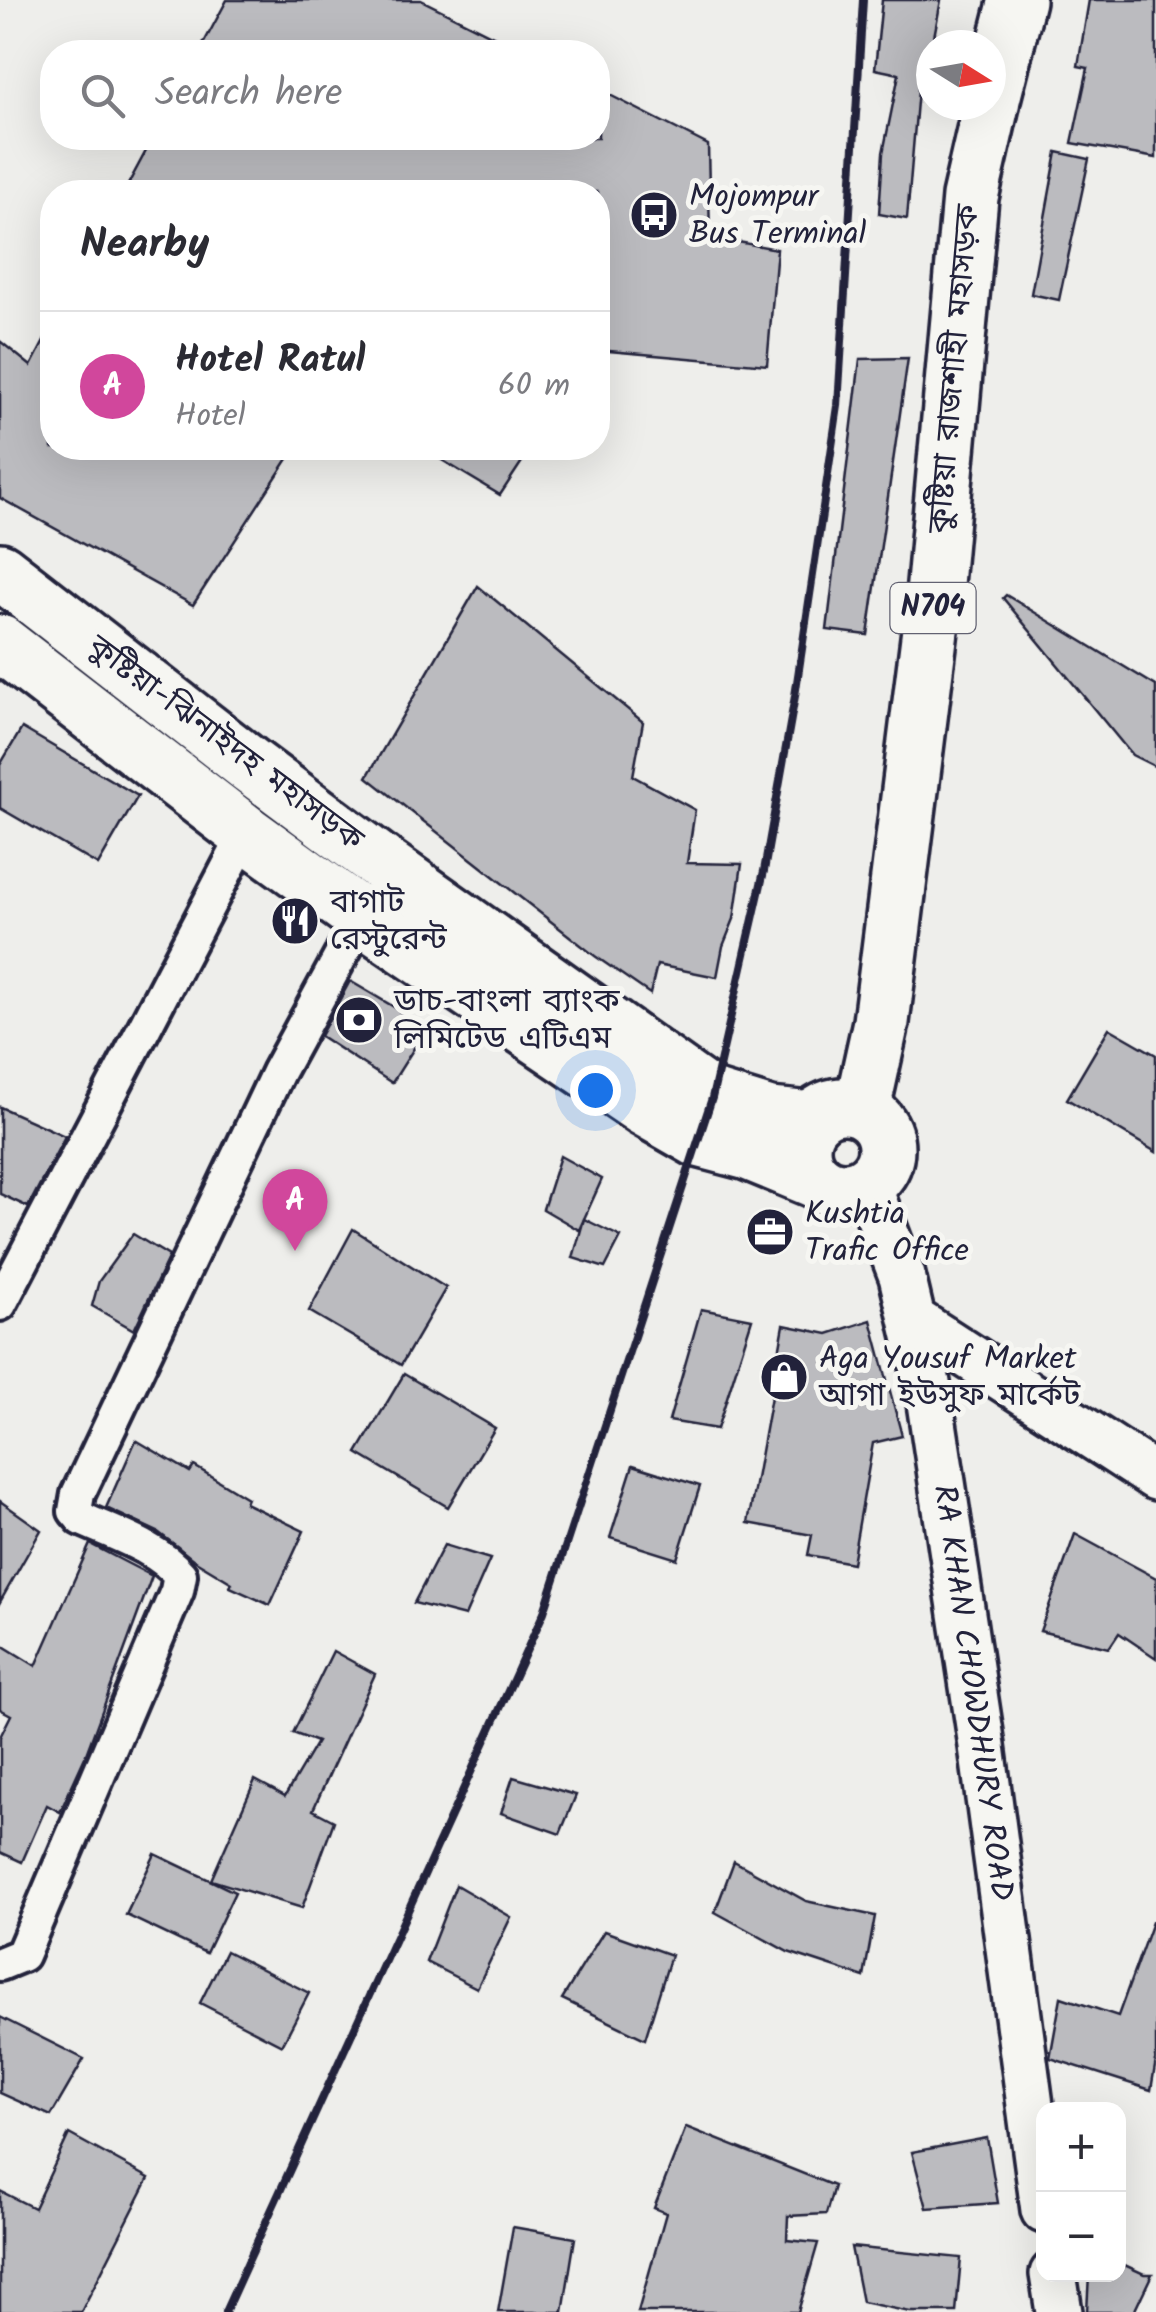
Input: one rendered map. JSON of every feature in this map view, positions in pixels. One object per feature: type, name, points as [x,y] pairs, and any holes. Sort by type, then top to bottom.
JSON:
[{"type":"highway","name":"কুষ্টিয়া রাজশাহী মহাসড়ক","points":[[1006,44],[1017,0]]},
{"type":"highway","name":"কুষ্টিয়া রাজশাহী মহাসড়ক","points":[[837,1114],[881,1022],[934,606],[970,198],[987,120]]},
{"type":"highway","name":"কুষ্টিয়া-ঝিনাইদহ মহাসড়ক","points":[[0,571],[251,766],[644,1108],[698,1139],[841,1182]]},
{"type":"highway","name":"কুষ্টিয়া-ঝিনাইদহ মহাসড়ক","points":[[0,643],[362,917],[483,967],[712,1098],[770,1116],[837,1114]]},
{"type":"highway","points":[[88,711],[120,664]]},
{"type":"highway","points":[[837,1114],[879,1124],[886,1145],[882,1167],[841,1182],[802,1160],[802,1144],[837,1114]]},
{"type":"main road","name":"RA KHAN CHOWDHURY ROAD","points":[[841,1182],[902,1276],[928,1383],[982,1746],[1042,2192]]},
{"type":"main road","points":[[913,1320],[1156,1477]]},
{"type":"main road","points":[[1054,2282],[1058,2312]]},
{"type":"street","points":[[0,1304],[246,832]]},
{"type":"street","points":[[0,1964],[22,1955],[170,1608],[180,1575],[154,1553],[82,1519],[75,1510],[78,1494],[278,1072],[362,917]]},
{"type":"building","points":[[227,0],[421,0],[501,40],[205,40]]},
{"type":"building","points":[[882,0],[941,0],[935,30],[916,30],[916,113],[907,219],[879,214],[883,153],[899,74],[875,69]]},
{"type":"building","points":[[1089,0],[1156,0],[1156,158],[1072,143],[1088,68],[1078,66]]},
{"type":"building","name":"Mojompur Bus Terminal","points":[[610,95],[708,145],[710,237],[777,249],[767,365],[610,351],[610,180],[130,180],[147,150],[610,150]]},
{"type":"building","points":[[1057,152],[1089,159],[1059,300],[1031,294]]},
{"type":"building","points":[[0,341],[31,366],[40,349],[40,460],[287,460],[193,605],[0,498]]},
{"type":"building","points":[[908,358],[868,635],[827,630],[860,359]]},
{"type":"building","points":[[442,460],[523,460],[500,495]]},
{"type":"building","points":[[478,586],[643,722],[633,776],[695,810],[687,863],[742,864],[734,919],[717,977],[657,965],[650,994],[595,956],[367,777]]},
{"type":"building","points":[[1006,595],[1156,686],[1156,767],[1132,755],[1003,598]]},
{"type":"building","points":[[22,728],[138,796],[98,865],[0,808],[0,765]]},
{"type":"building","name":"ডাচ-বাংলা ব্যাংক লিমিটেড এটিএম","points":[[350,981],[399,1010],[416,1045],[392,1083],[320,1036]]},
{"type":"building","points":[[1109,1028],[1156,1055],[1156,1152],[1067,1099]]},
{"type":"building","points":[[0,1107],[65,1136],[28,1207],[0,1194]]},
{"type":"building","points":[[560,1156],[602,1179],[579,1230],[543,1209]]},
{"type":"building","points":[[584,1219],[621,1237],[605,1268],[573,1258]]},
{"type":"building","points":[[353,1229],[446,1288],[401,1365],[309,1311]]},
{"type":"building","points":[[133,1234],[169,1256],[134,1330],[92,1306],[99,1281]]},
{"type":"building","points":[[701,1309],[752,1319],[717,1429],[669,1421]]},
{"type":"building","points":[[871,1320],[902,1436],[873,1443],[852,1563],[808,1555],[812,1535],[748,1523],[784,1325],[828,1334]]},
{"type":"building","points":[[404,1374],[495,1428],[448,1507],[357,1453]]},
{"type":"building","points":[[136,1440],[190,1472],[194,1466],[247,1498],[245,1503],[304,1531],[270,1605],[230,1587],[232,1583],[158,1532],[106,1508]]},
{"type":"building","points":[[633,1465],[700,1486],[677,1559],[610,1538]]},
{"type":"building","points":[[0,1501],[41,1530],[0,1602]]},
{"type":"building","points":[[1075,1534],[1156,1578],[1156,1658],[1119,1633],[1109,1648],[1040,1631]]},
{"type":"building","points":[[90,1544],[152,1576],[85,1757],[60,1812],[47,1805],[22,1862],[0,1852],[0,1737],[11,1715],[0,1709],[0,1644],[36,1666]]},
{"type":"building","points":[[444,1545],[490,1559],[465,1616],[414,1603]]},
{"type":"building","points":[[333,1651],[375,1674],[313,1810],[334,1821],[302,1908],[211,1880],[255,1780],[285,1796],[317,1742],[293,1733]]},
{"type":"building","points":[[513,1777],[576,1795],[560,1834],[501,1813]]},
{"type":"building","points":[[155,1854],[235,1892],[206,1953],[126,1915]]},
{"type":"building","points":[[734,1861],[806,1901],[875,1916],[864,1977],[788,1952],[715,1912]]},
{"type":"building","points":[[456,1885],[511,1917],[477,1988],[426,1962]]},
{"type":"building","points":[[1152,1922],[1156,1923],[1156,2060],[1151,2090],[1050,2058],[1061,1997],[1118,2016]]},
{"type":"building","points":[[604,1931],[671,1955],[645,2039],[562,1999]]},
{"type":"building","points":[[226,1951],[309,1993],[282,2045],[200,2003]]},
{"type":"building","points":[[0,2017],[84,2059],[51,2116],[0,2093]]},
{"type":"building","points":[[686,2127],[834,2186],[826,2214],[788,2216],[787,2240],[818,2243],[798,2312],[638,2312],[666,2213],[654,2208]]},
{"type":"building","points":[[69,2134],[149,2178],[81,2312],[0,2312],[0,2191],[34,2208]]},
{"type":"building","points":[[987,2138],[998,2203],[927,2208],[912,2152]]},
{"type":"building","points":[[513,2227],[575,2238],[563,2312],[498,2312]]},
{"type":"building","points":[[851,2247],[961,2258],[956,2312],[910,2312],[862,2302]]},
{"type":"building","points":[[1126,2266],[1152,2274],[1134,2312],[1087,2312],[1089,2282],[1126,2282]]},
{"type":"railway","points":[[225,2312],[544,1612],[712,1098],[764,871],[795,696],[838,406],[863,0]]},
{"type":"place","name":"Mojompur Bus Terminal","points":[[654,215]]},
{"type":"place","name":"বাগাট রেস্টুরেন্ট","points":[[295,921]]},
{"type":"place","name":"ডাচ-বাংলা ব্যাংক লিমিটেড এটিএম","points":[[359,1020]]},
{"type":"place","name":"Kushtia Trafic Office","points":[[770,1232]]},
{"type":"place","name":"Hotel Ratul","points":[[295,1251]]},
{"type":"place","name":"Aga Yousuf Market আগা ইউসুফ মার্কেট","points":[[784,1377]]}]
